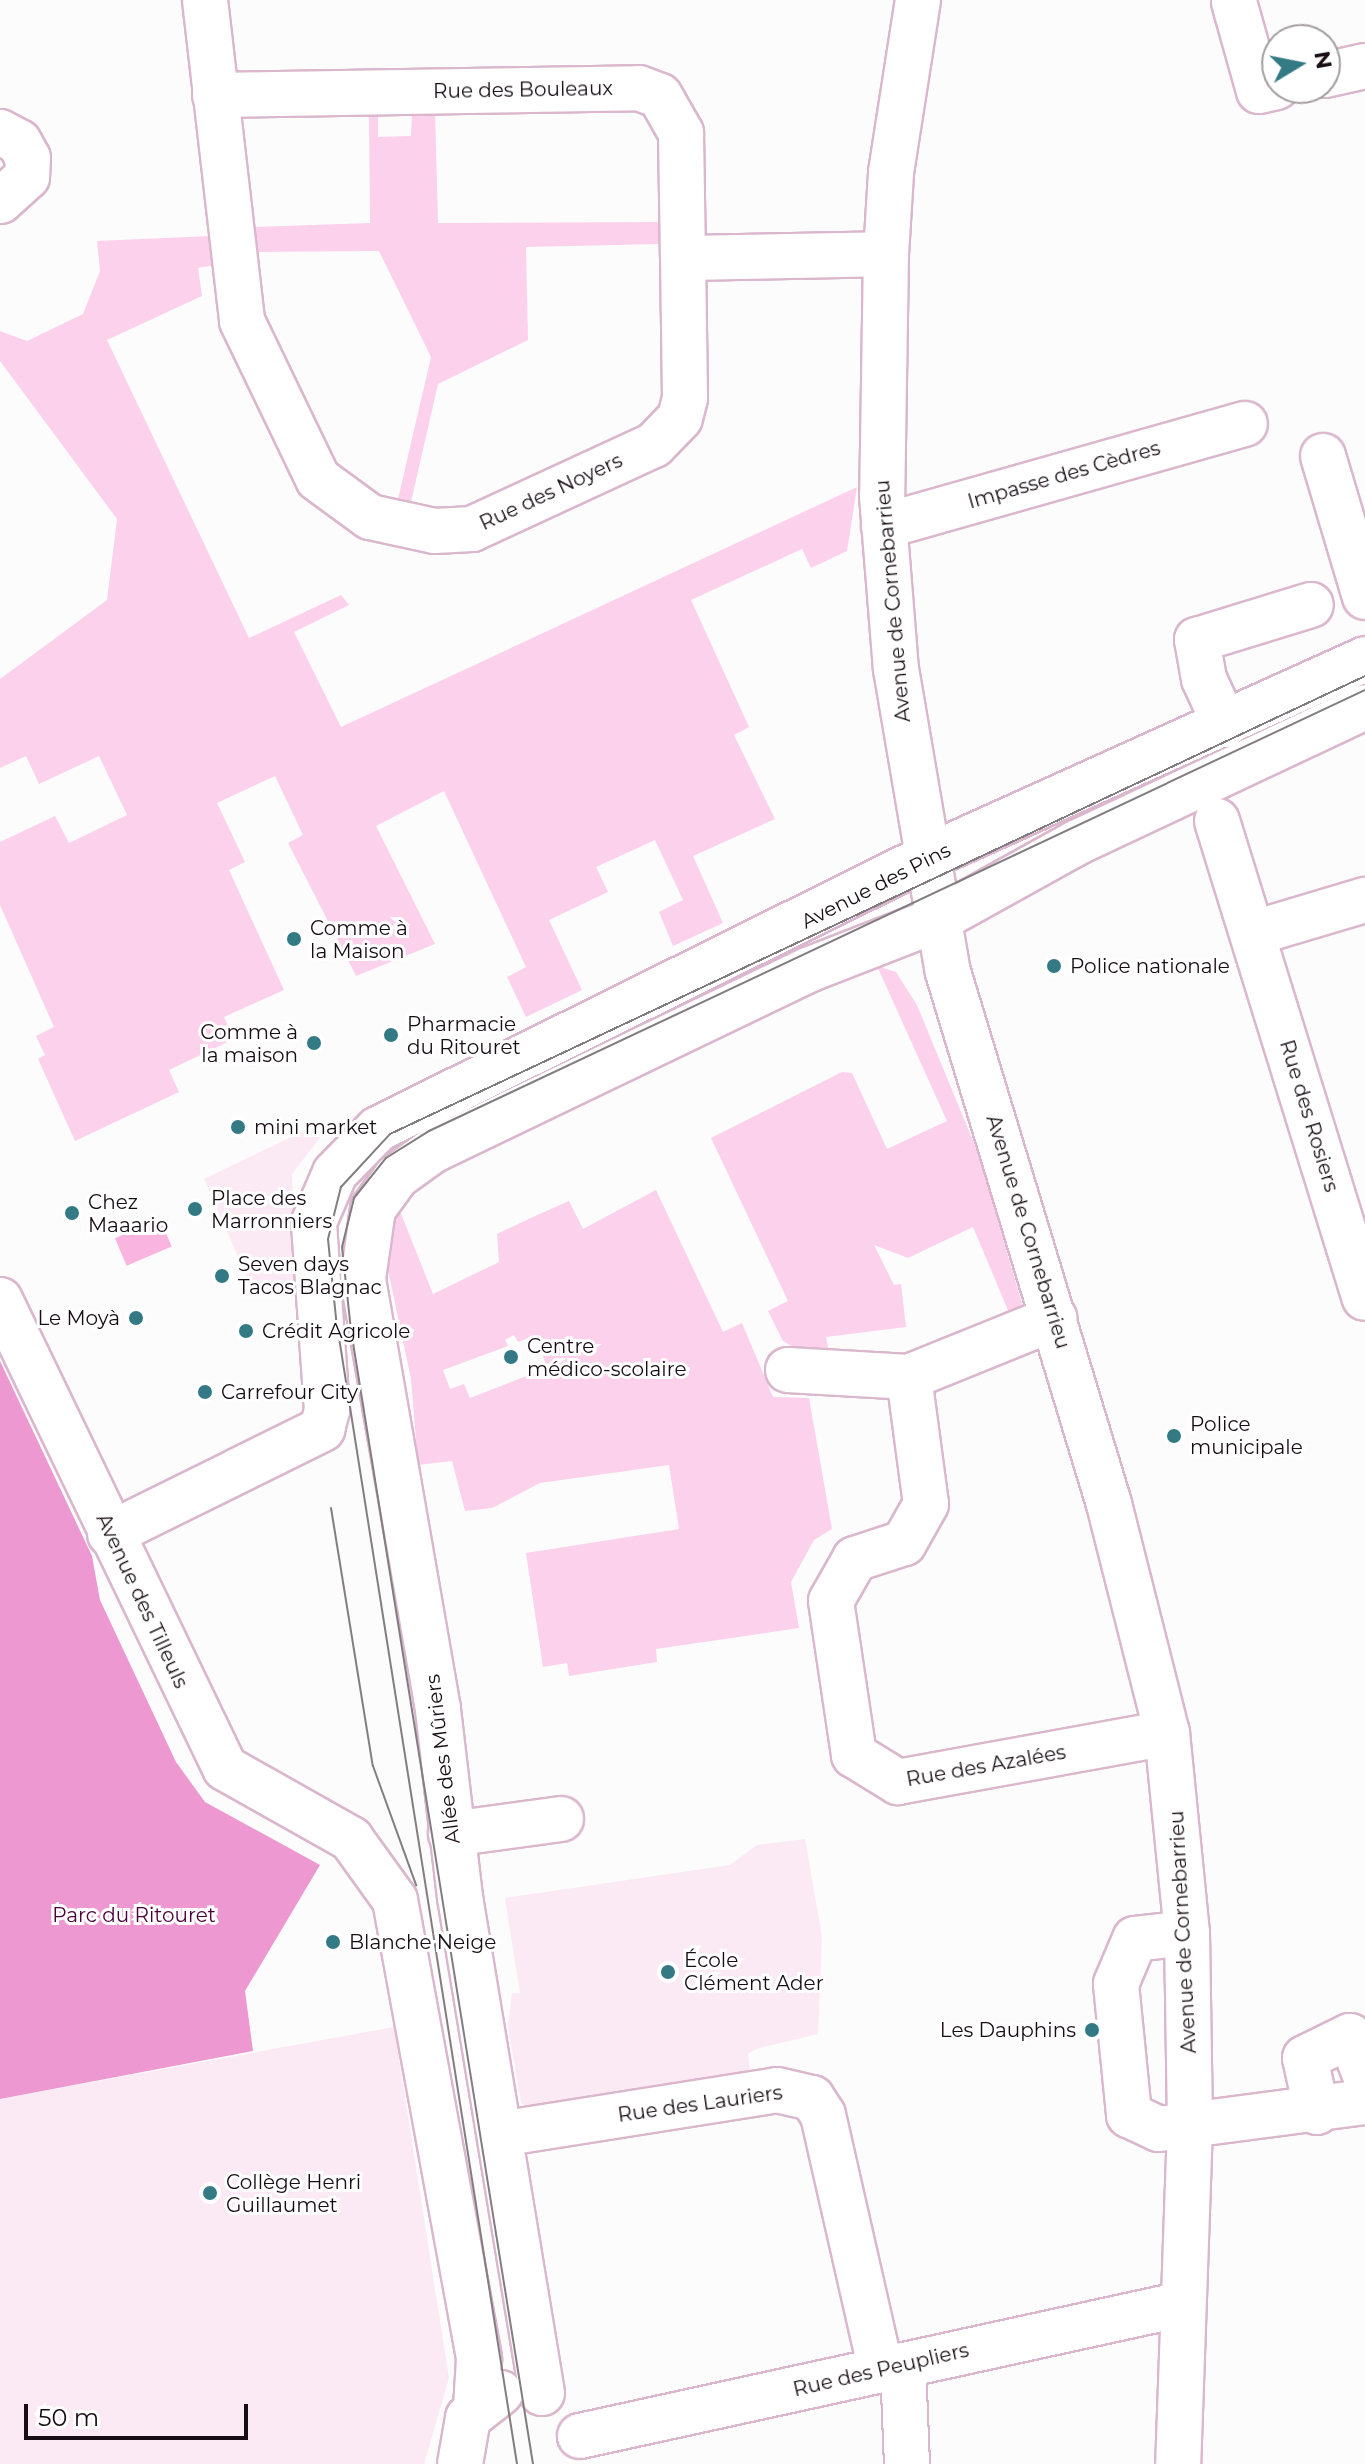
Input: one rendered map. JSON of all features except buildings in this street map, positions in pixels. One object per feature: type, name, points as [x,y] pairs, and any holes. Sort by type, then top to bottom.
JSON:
[{"type":"street","name":"Rue des Noyers","points":[[205,0],[242,321],[318,479],[370,517],[435,531],[472,529],[654,445],[680,418],[685,398],[683,258]]},
{"type":"street","name":"Avenue de Cornebarrieu","points":[[918,0],[891,173],[886,254],[884,526],[900,700],[948,972],[1055,1318],[1167,1733],[1187,1933],[1190,2126],[1178,2464]]},
{"type":"street","points":[[1234,2],[1261,91]]},
{"type":"street","points":[[1341,71],[1365,66]]},
{"type":"street","name":"Rue des Bouleaux","points":[[215,95],[639,88],[660,96],[681,133],[683,258]]},
{"type":"street","points":[[0,132],[19,142],[28,158],[22,185],[0,201]]},
{"type":"street","points":[[683,258],[886,254]]},
{"type":"street","name":"Impasse des Cèdres","points":[[884,526],[1245,424]]},
{"type":"street","points":[[1323,456],[1365,597]]},
{"type":"street","points":[[1225,725],[1204,679],[1197,640],[1311,605]]},
{"type":"street","name":"Avenue des Pins","points":[[110,1534],[314,1439],[325,1421],[314,1222],[345,1159],[391,1121],[927,857],[1225,725],[1365,659]]},
{"type":"street","points":[[939,919],[1076,843],[1365,707]]},
{"type":"street","name":"Rue des Rosiers","points":[[1217,821],[1365,1298]]},
{"type":"street","points":[[1254,933],[1365,900]]},
{"type":"street","name":"Allée des Mûriers","points":[[542,2393],[451,1834],[438,1709],[362,1262],[379,1197],[432,1151],[808,970],[939,919]]},
{"type":"street","name":"Avenue des Tilleuls","points":[[0,1300],[225,1768],[351,1839],[382,1875],[403,1930],[479,2359],[476,2408]]},
{"type":"street","points":[[788,1370],[909,1377],[1055,1318]]},
{"type":"street","name":"Rue des Azalées","points":[[909,1377],[926,1504],[904,1543],[855,1559],[831,1601],[854,1755],[898,1782],[1167,1733]]},
{"type":"street","points":[[451,1834],[561,1819]]},
{"type":"street","points":[[1187,1933],[1135,1939],[1116,1984],[1129,2115],[1159,2129],[1317,2112],[1365,2102]]},
{"type":"street","points":[[1317,2112],[1305,2058],[1350,2036],[1365,2075]]},
{"type":"street","name":"Rue des Lauriers","points":[[500,2134],[777,2090],[812,2098],[823,2115],[892,2368],[907,2464]]},
{"type":"street","name":"Rue des Peupliers","points":[[581,2450],[892,2368],[1183,2304]]},
{"type":"street","points":[[460,2464],[459,2441],[476,2408],[503,2392],[542,2393],[568,2412],[581,2450]]},
{"type":"shaded area","points":[[435,112],[438,223],[660,222],[660,244],[526,247],[528,340],[438,384],[411,502],[398,499],[431,357],[379,251],[255,252],[252,227],[370,223],[369,113],[378,113],[378,137],[411,136],[412,113]]},
{"type":"shaded area","points":[[210,236],[215,265],[198,268],[202,296],[107,340],[249,638],[341,595],[349,605],[294,632],[341,727],[857,487],[847,551],[811,568],[802,549],[691,600],[749,727],[734,735],[775,819],[693,856],[723,923],[673,946],[659,912],[683,900],[655,840],[596,867],[608,892],[549,920],[582,990],[526,1017],[507,977],[526,967],[444,791],[376,826],[435,944],[356,976],[288,843],[303,835],[275,776],[217,803],[245,862],[229,870],[284,990],[224,1017],[234,1039],[169,1070],[179,1092],[75,1141],[38,1059],[45,1055],[36,1036],[54,1027],[0,905],[0,842],[55,816],[69,843],[127,815],[99,756],[39,784],[26,756],[0,768],[0,679],[107,600],[117,519],[0,361],[0,331],[27,341],[83,314],[100,271],[97,241]]},
{"type":"shaded area","points":[[877,966],[896,972],[917,1005],[978,1153],[1023,1307],[1010,1315],[973,1227],[908,1258],[874,1245],[894,1285],[901,1284],[906,1327],[826,1337],[829,1352],[804,1353],[783,1341],[768,1311],[788,1301],[711,1138],[842,1072],[852,1073],[887,1149],[947,1121]]},
{"type":"shaded area","points":[[308,1129],[322,1135],[292,1174],[295,1283],[255,1295],[204,1179]]},
{"type":"shaded area","points":[[656,1190],[723,1332],[742,1323],[773,1397],[809,1398],[832,1529],[814,1540],[791,1582],[799,1628],[656,1649],[657,1662],[569,1676],[567,1663],[543,1667],[526,1553],[679,1529],[669,1465],[540,1483],[492,1508],[465,1511],[452,1461],[418,1465],[411,1379],[381,1237],[396,1201],[433,1294],[499,1262],[497,1234],[569,1201],[583,1229]],"holes":[[[514,1335],[518,1342],[536,1335],[547,1368],[470,1398],[464,1384],[450,1389],[443,1370],[508,1346],[505,1340]]]},
{"type":"shaded area","points":[[160,1219],[172,1247],[127,1266],[115,1238]]},
{"type":"shaded area","name":"École Clément Ader","points":[[805,1839],[822,1937],[818,2034],[756,2049],[748,2054],[750,2071],[532,2108],[521,2103],[508,2027],[512,1993],[520,1993],[505,1898],[730,1865],[757,1845]]},
{"type":"shaded area","name":"Collège Henri Guillaumet","points":[[394,2027],[449,2378],[424,2464],[0,2464],[0,2099]]},
{"type":"green space","name":"Parc du Ritouret","points":[[0,1361],[92,1556],[100,1600],[176,1762],[205,1802],[320,1865],[245,1991],[253,2051],[0,2099]]},
{"type":"tram line","points":[[517,2464],[336,1318],[328,1239],[341,1187],[390,1134],[1365,676]]},
{"type":"tram line","points":[[533,2464],[351,1330],[342,1247],[354,1198],[386,1158],[429,1131],[1365,690]]},
{"type":"tram line","points":[[331,1508],[373,1766],[416,1885]]},
{"type":"place","name":"Comme à la Maison","points":[[294,939]]},
{"type":"place","name":"Police nationale","points":[[1054,966]]},
{"type":"place","name":"Pharmacie du Ritouret","points":[[391,1035]]},
{"type":"place","name":"Comme à la maison","points":[[314,1043]]},
{"type":"place","name":"mini market","points":[[238,1127]]},
{"type":"place","name":"Place des Marronniers","points":[[195,1209]]},
{"type":"place","name":"Chez Maaario","points":[[72,1213]]},
{"type":"place","name":"Seven days Tacos Blagnac","points":[[222,1276]]},
{"type":"place","name":"Le Moyà","points":[[136,1318]]},
{"type":"place","name":"Crédit Agricole","points":[[246,1331]]},
{"type":"place","name":"Centre médico-scolaire","points":[[511,1357]]},
{"type":"place","name":"Carrefour City","points":[[205,1392]]},
{"type":"place","name":"Police municipale","points":[[1174,1436]]},
{"type":"place","name":"Blanche Neige","points":[[333,1942]]},
{"type":"place","name":"École Clément Ader","points":[[668,1972]]},
{"type":"place","name":"Les Dauphins","points":[[1092,2030]]},
{"type":"place","name":"Collège Henri Guillaumet","points":[[210,2193]]}]
